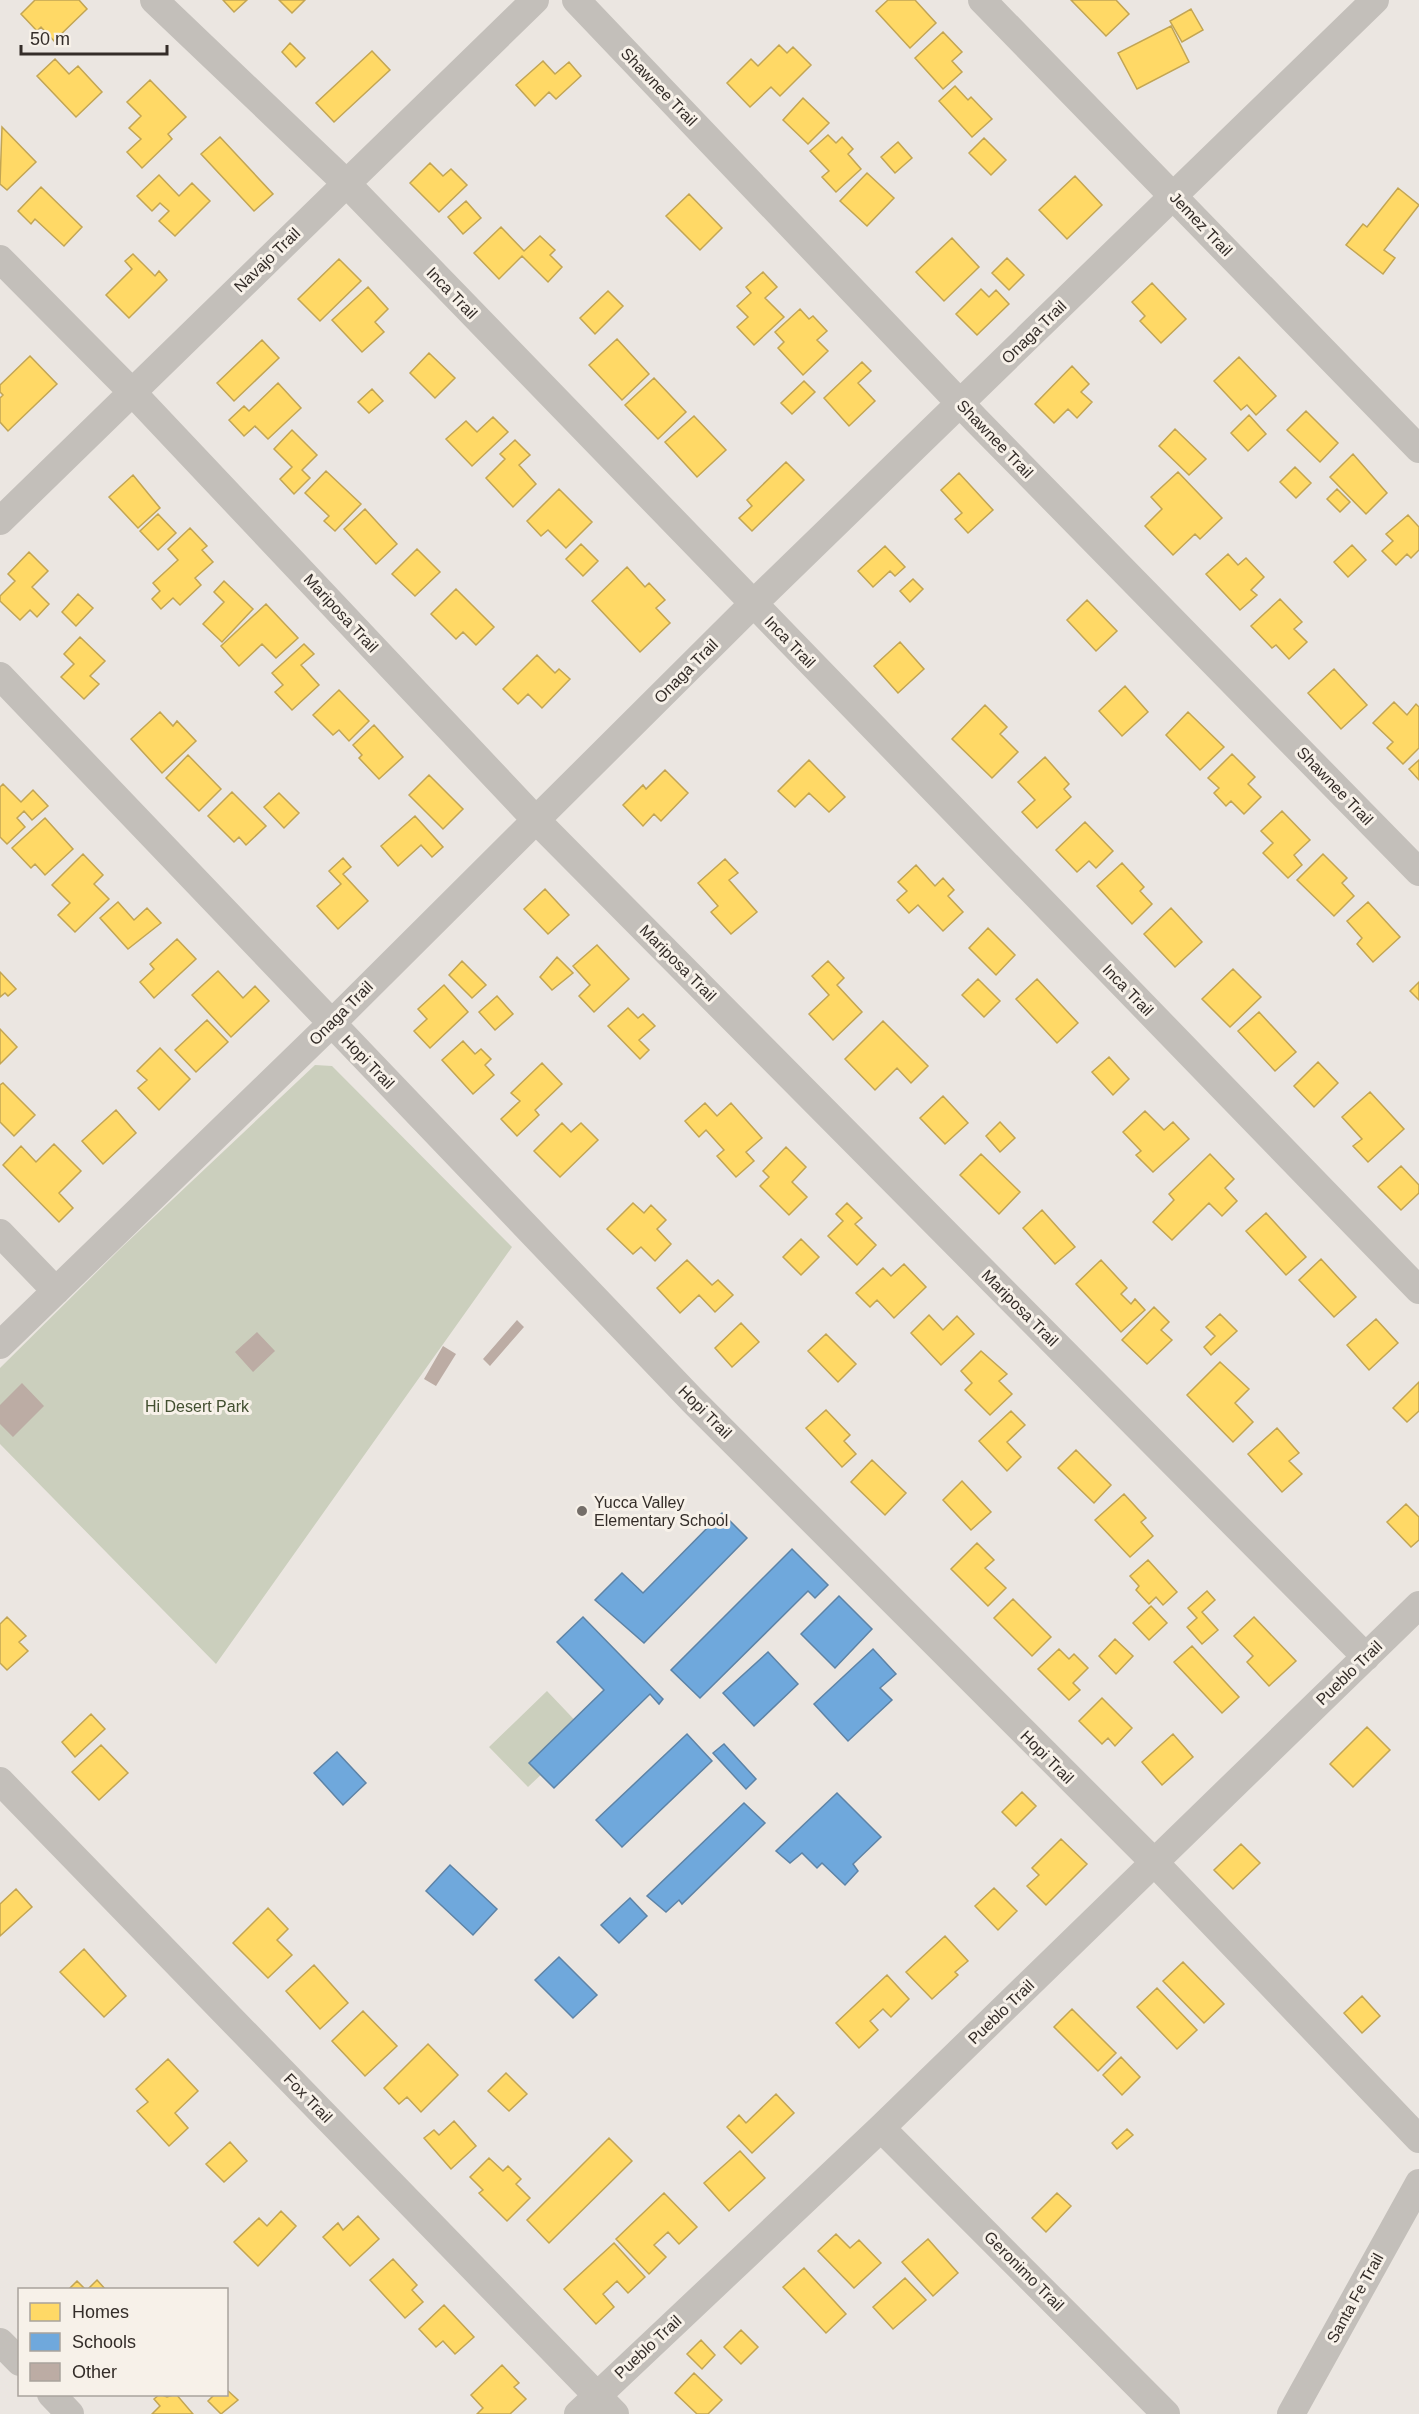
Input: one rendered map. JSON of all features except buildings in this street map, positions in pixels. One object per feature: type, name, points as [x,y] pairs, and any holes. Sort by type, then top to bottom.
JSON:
[{"type":"street","name":"Inca Trail","points":[[154,0],[346,183],[1419,1290]]},
{"type":"street","name":"Navajo Trail","points":[[0,521],[535,0]]},
{"type":"street","name":"Shawnee Trail","points":[[576,0],[960,403],[1419,872]]},
{"type":"street","name":"Jemez Trail","points":[[982,0],[1419,449]]},
{"type":"street","name":"Onaga Trail","points":[[0,1345],[331,1024],[753,604],[1375,0]]},
{"type":"street","name":"Mariposa Trail","points":[[0,259],[132,392],[536,820],[1366,1657]]},
{"type":"street","name":"Hopi Trail","points":[[0,676],[693,1401],[1155,1863],[1419,2139]]},
{"type":"street","points":[[0,1233],[56,1291]]},
{"type":"street","name":"Pueblo Trail","points":[[597,2408],[881,2128],[1419,1605]]},
{"type":"street","name":"Fox Trail","points":[[0,1781],[597,2408]]},
{"type":"street","name":"Geronimo Trail","points":[[881,2128],[1166,2414]]},
{"type":"street","name":"Santa Fe Trail","points":[[1291,2414],[1419,2183]]},
{"type":"street","points":[[0,2342],[18,2360]]},
{"type":"street","points":[[53,2396],[70,2414]]},
{"type":"green space","name":"Hi Desert Park","points":[[315,1065],[332,1066],[512,1247],[216,1664],[0,1444],[0,1368],[121,1248]]},
{"type":"green space","points":[[547,1691],[586,1732],[528,1787],[489,1747]]},
{"type":"place","name":"Yucca Valley Elementary School","points":[[582,1511]]}]
